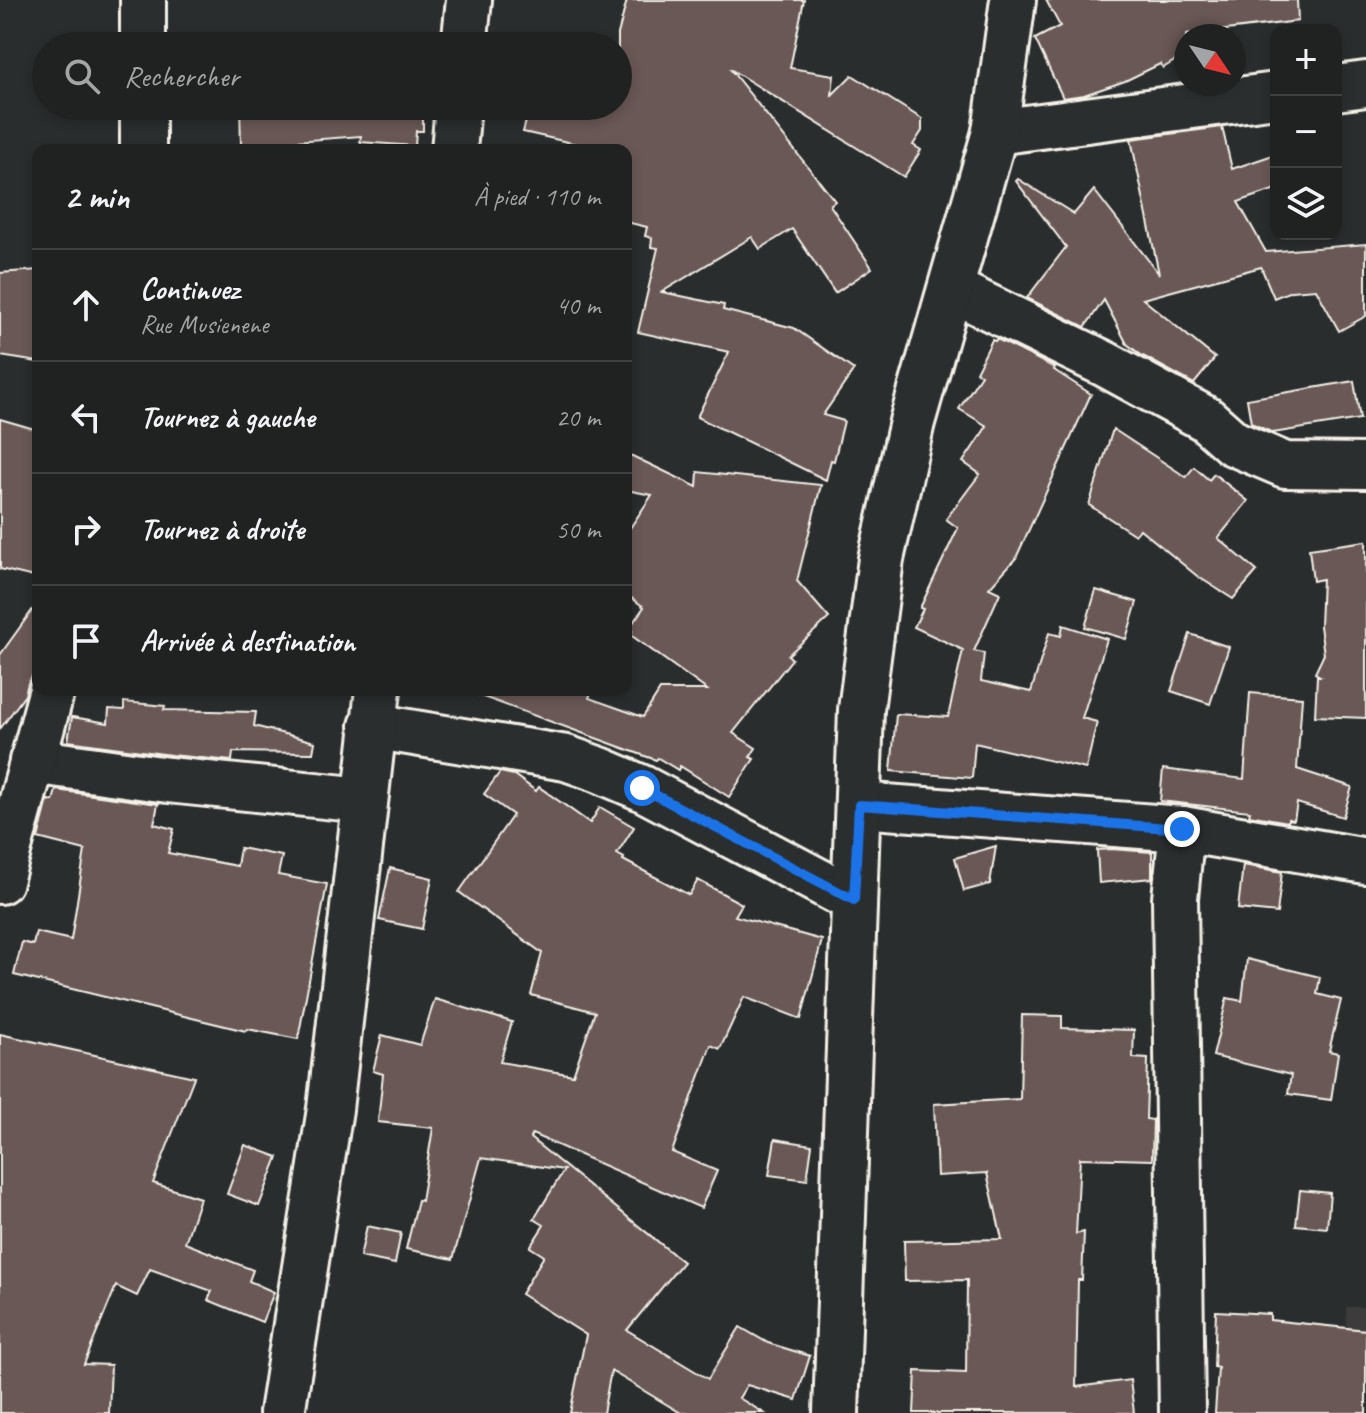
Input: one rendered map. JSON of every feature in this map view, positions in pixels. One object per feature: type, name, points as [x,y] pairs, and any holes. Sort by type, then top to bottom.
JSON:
[{"type":"street","points":[[143,0],[143,32]]},
{"type":"street","points":[[466,32],[469,0]]},
{"type":"street","points":[[836,1413],[861,710],[881,559],[912,422],[995,132],[1013,0]]},
{"type":"street","points":[[1342,87],[1366,84]]},
{"type":"street","points":[[995,132],[1270,96]]},
{"type":"street","points":[[143,120],[143,144]]},
{"type":"street","points":[[455,144],[457,120]]},
{"type":"street","points":[[951,289],[1105,364],[1206,419],[1233,443],[1285,465],[1366,466]]},
{"type":"street","points":[[0,881],[50,696]]},
{"type":"street","points":[[282,1413],[330,1109],[375,708],[566,758],[600,770],[642,788],[854,900]]},
{"type":"street","points":[[32,761],[168,780],[364,800]]},
{"type":"street","points":[[859,805],[1182,829],[1366,861]]},
{"type":"street","points":[[1182,829],[1175,898],[1182,1413]]},
{"type":"shaded area","points":[[1346,1307],[1366,1307],[1366,1413],[1349,1413]]},
{"type":"building","points":[[627,0],[804,0],[790,68],[834,75],[832,95],[852,75],[922,119],[922,131],[913,145],[921,150],[904,177],[730,69],[835,201],[830,205],[872,268],[835,293],[792,229],[760,249],[752,237],[662,292],[724,305],[723,310],[794,328],[854,370],[823,415],[844,421],[826,480],[697,417],[729,352],[638,332],[658,248],[651,247],[652,238],[645,236],[647,227],[632,223],[632,144],[576,144],[523,132],[526,120],[632,120],[632,32],[619,32]]},
{"type":"building","points":[[1046,0],[1297,0],[1298,21],[1246,28],[1246,24],[1174,24],[1174,61],[1163,68],[1160,64],[1125,81],[1084,95],[1063,98],[1035,39],[1060,26]]},
{"type":"building","points":[[240,120],[423,120],[423,131],[416,131],[415,144],[360,142],[361,136],[241,144]]},
{"type":"building","points":[[1222,127],[1232,169],[1270,156],[1270,191],[1238,202],[1266,252],[1366,244],[1366,316],[1339,331],[1316,289],[1291,291],[1274,298],[1261,267],[1143,299],[1215,358],[1194,384],[1127,344],[1104,300],[1085,327],[1027,298],[1066,247],[1016,181],[1018,179],[1074,214],[1094,190],[1159,274],[1131,139]]},
{"type":"building","points":[[32,270],[32,361],[0,356],[0,273]]},
{"type":"building","points":[[997,339],[1055,368],[1091,394],[1016,558],[989,588],[1000,593],[974,651],[984,653],[981,681],[1031,692],[1049,633],[1061,636],[1063,625],[1107,639],[1082,718],[1097,722],[1086,769],[975,743],[972,778],[891,771],[896,714],[948,717],[963,650],[914,627],[958,528],[946,519],[980,474],[963,462],[987,426],[959,409],[981,375],[976,372],[992,340]]},
{"type":"building","points":[[1354,381],[1360,419],[1273,433],[1251,423],[1247,399]]},
{"type":"building","points":[[0,419],[32,428],[32,577],[0,569]]},
{"type":"building","points":[[1113,429],[1186,477],[1194,467],[1209,480],[1214,474],[1248,501],[1218,538],[1257,571],[1233,599],[1197,576],[1140,529],[1135,535],[1089,505]]},
{"type":"building","points":[[632,456],[697,487],[698,472],[821,485],[797,581],[829,618],[788,655],[792,659],[733,733],[756,748],[750,757],[754,759],[729,797],[680,766],[678,770],[658,758],[656,760],[480,696],[590,696],[643,717],[660,690],[707,690],[632,636],[632,624],[644,607],[632,598],[632,525],[652,495],[632,491]]},
{"type":"building","points":[[1366,541],[1366,718],[1315,716],[1317,676],[1320,676],[1315,673],[1324,654],[1320,626],[1322,579],[1313,581],[1309,549]]},
{"type":"building","points":[[1096,590],[1137,602],[1126,639],[1085,627]]},
{"type":"building","points":[[32,610],[32,676],[25,695],[0,729],[0,655]]},
{"type":"building","points":[[1190,634],[1229,647],[1210,704],[1171,691]]},
{"type":"building","points":[[1250,693],[1302,697],[1297,769],[1352,787],[1343,817],[1297,803],[1294,820],[1288,819],[1288,822],[1249,815],[1250,811],[1160,801],[1163,769],[1244,779]]},
{"type":"building","points":[[124,702],[165,706],[164,710],[256,712],[254,726],[315,742],[313,753],[233,752],[232,761],[68,741],[72,717],[108,723],[109,709],[124,710]]},
{"type":"building","points":[[500,772],[514,775],[536,791],[539,787],[590,823],[600,807],[634,827],[617,854],[689,895],[698,880],[742,904],[735,916],[822,940],[801,1019],[744,997],[720,1049],[711,1045],[672,1152],[717,1171],[701,1208],[532,1134],[530,1138],[683,1262],[627,1330],[708,1379],[740,1327],[768,1343],[810,1356],[796,1400],[747,1385],[739,1398],[764,1413],[681,1413],[611,1371],[603,1413],[570,1413],[586,1335],[521,1294],[544,1256],[530,1247],[544,1225],[534,1219],[564,1170],[481,1158],[453,1259],[406,1249],[418,1200],[421,1201],[433,1128],[378,1122],[383,1074],[373,1071],[382,1035],[420,1045],[435,999],[512,1022],[500,1062],[573,1075],[595,1012],[531,995],[542,953],[459,892],[513,815],[484,794]]},
{"type":"building","points":[[56,790],[158,804],[154,824],[174,829],[168,853],[237,866],[240,848],[282,856],[278,875],[327,884],[298,1039],[246,1031],[14,975],[22,942],[33,945],[36,932],[71,940],[85,850],[38,838],[48,800],[53,801]]},
{"type":"building","points":[[996,846],[990,884],[964,891],[955,858]]},
{"type":"building","points":[[1097,850],[1152,852],[1152,878],[1099,883]]},
{"type":"building","points":[[1243,865],[1282,872],[1277,913],[1238,909]]},
{"type":"building","points":[[390,868],[432,878],[422,929],[379,920]]},
{"type":"building","points":[[1247,959],[1320,977],[1317,994],[1341,1000],[1329,1051],[1338,1053],[1331,1100],[1288,1094],[1291,1075],[1213,1056],[1227,998],[1242,1001]]},
{"type":"building","points":[[1022,1015],[1062,1016],[1062,1028],[1134,1030],[1133,1058],[1148,1059],[1146,1119],[1153,1120],[1152,1160],[1080,1158],[1076,1234],[1084,1232],[1082,1280],[1078,1280],[1076,1387],[1130,1380],[1134,1413],[914,1413],[916,1371],[966,1373],[967,1280],[905,1281],[904,1241],[1002,1239],[987,1173],[937,1176],[934,1104],[1020,1099]]},
{"type":"building","points":[[0,1034],[194,1077],[153,1183],[200,1198],[185,1243],[253,1270],[249,1281],[274,1292],[262,1322],[208,1300],[212,1291],[150,1269],[137,1296],[116,1286],[84,1364],[111,1365],[109,1413],[0,1413]]},
{"type":"building","points":[[775,1139],[812,1145],[807,1180],[769,1175]]},
{"type":"building","points":[[245,1145],[278,1157],[259,1206],[227,1194]]},
{"type":"building","points":[[1300,1190],[1330,1193],[1327,1228],[1296,1225]]},
{"type":"building","points":[[367,1226],[401,1233],[395,1264],[360,1257]]},
{"type":"building","points":[[1216,1311],[1270,1314],[1270,1320],[1366,1330],[1366,1413],[1215,1413],[1218,1368],[1214,1367]]},
{"type":"route","points":[[642,788],[854,900],[859,805],[1182,829]]}]
